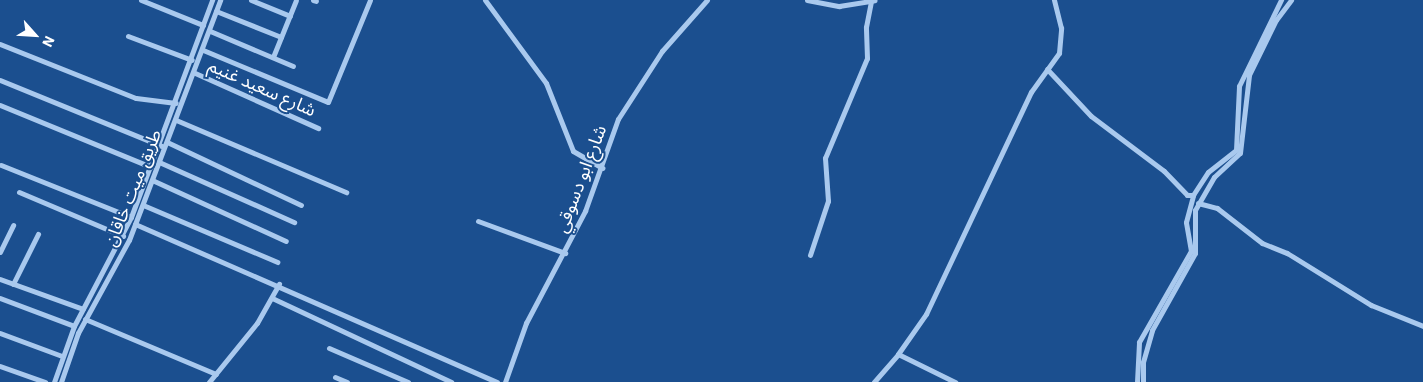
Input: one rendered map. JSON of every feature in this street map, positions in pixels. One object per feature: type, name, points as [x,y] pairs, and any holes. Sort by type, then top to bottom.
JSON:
[{"type":"street","points":[[141,0],[203,25]]},
{"type":"street","name":"طريق ميت خاقان","points":[[61,382],[85,319],[143,205],[212,0]]},
{"type":"street","name":"طريق ميت خاقان","points":[[54,382],[74,326],[123,236],[150,167],[176,120],[195,73],[220,0]]},
{"type":"street","points":[[251,0],[290,16]]},
{"type":"street","points":[[273,57],[296,0]]},
{"type":"street","points":[[203,50],[325,102],[331,100],[370,0]]},
{"type":"street","points":[[485,0],[546,83],[573,150],[603,168]]},
{"type":"street","name":"شارع ابو دسوقي","points":[[505,382],[526,323],[566,253],[603,168],[618,120],[644,75],[707,0]]},
{"type":"street","points":[[807,0],[839,6],[873,1],[866,28],[867,58],[825,158],[828,201],[810,255]]},
{"type":"street","points":[[874,382],[898,354],[926,314],[1024,104],[1047,69],[1061,43],[1054,0]]},
{"type":"street","points":[[1137,382],[1139,342],[1191,251],[1186,222],[1193,195],[1208,172],[1236,150],[1241,81],[1280,0]]},
{"type":"street","points":[[1143,382],[1142,362],[1152,330],[1195,253],[1192,218],[1198,203],[1214,177],[1240,153],[1249,75],[1276,20],[1291,0]]},
{"type":"street","points":[[216,11],[281,37]]},
{"type":"street","points":[[210,31],[293,66]]},
{"type":"street","points":[[128,36],[192,60]]},
{"type":"street","points":[[0,44],[136,98],[182,105]]},
{"type":"street","points":[[1047,69],[1091,116],[1164,171],[1187,195],[1193,195]]},
{"type":"street","name":"شارع سعيد غنيم","points":[[195,73],[318,128]]},
{"type":"street","points":[[0,80],[163,145],[301,205]]},
{"type":"street","points":[[0,105],[150,167]]},
{"type":"street","points":[[176,120],[346,192]]},
{"type":"street","points":[[159,162],[294,222]]},
{"type":"street","points":[[1,165],[131,217]]},
{"type":"street","points":[[152,180],[286,241]]},
{"type":"street","points":[[19,192],[123,236]]},
{"type":"street","points":[[1198,203],[1217,208],[1262,242],[1287,253],[1371,305],[1423,326]]},
{"type":"street","points":[[143,205],[277,262]]},
{"type":"street","points":[[478,221],[566,253]]},
{"type":"street","points":[[135,224],[280,284],[497,382]]},
{"type":"street","points":[[0,252],[13,225]]},
{"type":"street","points":[[13,284],[38,234]]},
{"type":"street","points":[[0,279],[83,309]]},
{"type":"street","points":[[209,382],[272,298],[280,284]]},
{"type":"street","points":[[0,298],[74,326]]},
{"type":"street","points":[[272,298],[451,382]]},
{"type":"street","points":[[85,319],[216,374]]},
{"type":"street","points":[[0,333],[62,356]]},
{"type":"street","points":[[329,348],[408,382]]},
{"type":"street","points":[[898,354],[955,382]]},
{"type":"street","points":[[0,366],[45,382]]},
{"type":"street","points":[[335,377],[346,382]]}]
